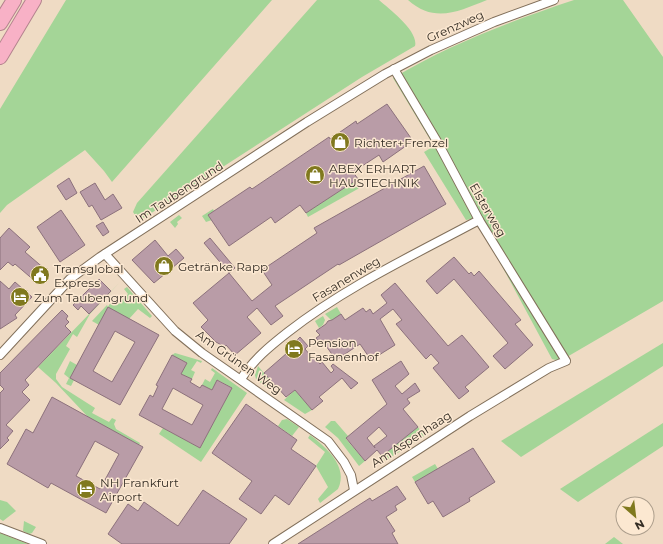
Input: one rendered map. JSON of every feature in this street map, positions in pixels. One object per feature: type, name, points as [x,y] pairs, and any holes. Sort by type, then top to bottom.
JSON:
[{"type":"highway","points":[[0,23],[14,0]]},
{"type":"highway","points":[[1,56],[34,0]]},
{"type":"street","name":"Grenzweg","points":[[392,70],[431,50],[494,22],[554,0]]},
{"type":"street","name":"Elsterweg","points":[[392,70],[438,143],[479,220],[566,361]]},
{"type":"street","name":"Im Taubengrund","points":[[0,355],[70,280],[105,254],[307,122],[392,70]]},
{"type":"street","name":"Fasanenweg","points":[[241,379],[250,364],[309,316],[398,262],[479,220]]},
{"type":"street","name":"Am Grünen Weg","points":[[105,254],[175,331],[202,353],[328,441],[344,462],[351,475],[354,490]]},
{"type":"street","name":"Am Aspenhaag","points":[[273,544],[470,416],[549,368],[566,361]]},
{"type":"street","points":[[2,527],[42,544]]},
{"type":"green space","points":[[66,0],[272,0],[112,182],[85,150],[7,205],[0,213],[0,109]]},
{"type":"green space","points":[[317,0],[379,0],[408,27],[415,40],[415,46],[362,77],[139,221],[133,212],[137,203]]},
{"type":"green space","points":[[408,0],[487,0],[457,11],[437,13],[428,12]]},
{"type":"green space","points":[[574,0],[623,0],[663,57],[663,301],[560,361],[552,359],[476,218],[466,220],[424,152],[434,146],[393,78],[436,54],[481,34]]},
{"type":"green space","points":[[358,179],[363,186],[308,217],[306,213]]},
{"type":"green space","points":[[213,209],[214,211],[208,215],[212,220],[206,222],[202,216]]},
{"type":"green space","points":[[179,215],[182,218],[177,222],[178,224],[175,228],[170,222]]},
{"type":"green space","points":[[120,282],[90,314],[77,337],[73,334],[66,346],[70,349],[56,374],[56,379],[62,387],[95,408],[92,413],[109,422],[112,418],[116,420],[114,424],[116,429],[140,443],[139,445],[88,417],[56,383],[38,367]]},
{"type":"green space","points":[[127,287],[152,316],[150,318],[138,309],[129,319],[99,325],[92,321],[107,305],[108,307],[112,300],[117,305],[128,294],[124,289]]},
{"type":"green space","points":[[337,307],[341,314],[332,321],[325,314]]},
{"type":"green space","points":[[323,316],[325,320],[323,325],[319,328],[315,321]]},
{"type":"green space","points":[[663,343],[663,366],[521,457],[501,441]]},
{"type":"green space","points":[[175,353],[202,361],[201,363],[197,361],[191,370],[195,372],[192,379],[181,374],[187,363],[172,355]]},
{"type":"green space","points":[[70,361],[77,365],[70,378],[74,380],[71,386],[66,384],[69,378],[64,374]]},
{"type":"green space","points":[[258,366],[275,386],[270,390],[256,379],[255,375]]},
{"type":"green space","points":[[212,368],[247,393],[201,462],[159,434],[163,428],[200,448],[232,388],[218,380],[212,390],[202,385],[205,379],[210,382],[215,373],[211,370]]},
{"type":"green space","points":[[295,390],[312,410],[305,414],[284,400]]},
{"type":"green space","points":[[287,419],[299,427],[292,436],[278,426],[282,420]]},
{"type":"green space","points":[[331,421],[335,421],[348,436],[346,439],[365,461],[359,466],[338,438],[325,427]]},
{"type":"green space","points":[[663,423],[663,446],[578,502],[560,489]]},
{"type":"green space","points":[[418,427],[424,436],[385,461],[382,456]]},
{"type":"green space","points":[[310,435],[323,445],[334,458],[341,473],[341,481],[338,489],[320,503],[318,499],[328,487],[316,466],[325,452],[308,438]]},
{"type":"green space","points":[[435,464],[438,469],[415,482],[412,477]]},
{"type":"green space","points":[[0,500],[7,502],[16,511],[3,521],[0,519]]},
{"type":"green space","points":[[24,521],[36,527],[32,533],[29,534],[23,531]]},
{"type":"green space","points":[[0,533],[28,544],[0,544]]},
{"type":"green space","points":[[614,537],[623,544],[605,544]]},
{"type":"building","points":[[387,104],[413,141],[383,162],[379,155],[353,172],[358,179],[306,213],[300,205],[275,223],[271,217],[229,246],[208,215],[250,187],[252,189],[329,137],[330,139],[356,121],[357,124]]},
{"type":"building","points":[[424,166],[446,204],[339,265],[338,264],[275,306],[283,316],[271,325],[257,308],[247,317],[261,333],[235,355],[226,345],[225,347],[216,342],[201,327],[208,320],[193,303],[229,273],[252,301],[272,285],[262,270],[317,233],[314,228]]},
{"type":"building","points":[[69,178],[77,193],[66,200],[57,186]]},
{"type":"building","points":[[95,183],[105,200],[113,194],[122,208],[101,220],[92,205],[89,207],[80,192]]},
{"type":"building","points":[[61,210],[85,245],[60,262],[37,227]]},
{"type":"building","points":[[103,222],[109,232],[103,236],[96,226]]},
{"type":"building","points":[[9,228],[30,247],[25,252],[46,270],[36,282],[15,264],[13,266],[8,262],[0,270],[0,238]]},
{"type":"building","points":[[210,238],[235,268],[229,273],[204,243]]},
{"type":"building","points":[[155,240],[168,256],[176,249],[184,258],[154,283],[132,260]]},
{"type":"building","points":[[454,257],[469,274],[471,272],[474,276],[479,271],[521,320],[515,324],[533,345],[505,369],[493,356],[508,343],[454,279],[437,294],[426,281]]},
{"type":"building","points":[[99,279],[111,291],[89,314],[81,306],[78,310],[73,305]]},
{"type":"building","points":[[0,281],[9,289],[15,282],[32,297],[15,315],[17,318],[0,329]]},
{"type":"building","points":[[395,283],[448,346],[462,335],[489,367],[465,387],[469,391],[459,399],[433,368],[439,363],[431,354],[426,359],[396,324],[402,320],[393,309],[380,319],[395,345],[371,360],[360,344],[336,360],[324,343],[321,345],[316,338],[320,335],[316,331],[328,321],[341,314],[345,320],[363,308],[366,312],[370,309],[373,314],[387,303],[381,295]]},
{"type":"building","points":[[108,307],[159,335],[120,405],[70,378]],"holes":[[[115,331],[135,342],[112,382],[93,371]]]},
{"type":"building","points":[[62,310],[68,316],[66,319],[69,322],[65,326],[71,332],[25,380],[29,385],[22,392],[30,400],[6,425],[13,431],[7,438],[9,440],[0,449],[0,393],[4,389],[0,385],[0,373]]},
{"type":"building","points":[[300,337],[308,346],[305,349],[311,356],[314,357],[320,364],[322,362],[331,373],[334,370],[331,366],[333,364],[358,383],[351,389],[342,378],[319,397],[323,401],[312,410],[295,390],[286,397],[264,373],[297,343],[296,341]]},
{"type":"building","points":[[172,355],[187,363],[181,374],[192,379],[190,382],[200,388],[202,385],[212,390],[217,380],[232,388],[200,448],[139,415],[150,395],[153,397],[158,386],[156,385]],"holes":[[[173,388],[203,405],[192,425],[162,409]]]},
{"type":"building","points":[[401,361],[409,374],[395,386],[402,394],[415,383],[420,391],[407,399],[410,403],[403,409],[418,427],[382,456],[377,450],[365,461],[346,438],[387,404],[372,380]],"holes":[[[379,427],[387,436],[374,446],[375,448],[367,438]]]},
{"type":"building","points":[[52,397],[143,447],[106,513],[51,483],[48,488],[7,464],[26,429],[33,433]],"holes":[[[95,441],[119,454],[100,489],[76,476]]]},
{"type":"building","points":[[246,404],[297,440],[291,449],[316,466],[289,505],[275,495],[261,514],[239,499],[252,481],[212,453]]},
{"type":"building","points":[[473,448],[495,482],[469,498],[470,501],[443,517],[433,501],[428,504],[415,482]]},
{"type":"building","points":[[397,486],[406,499],[395,506],[397,510],[386,517],[395,531],[392,533],[398,544],[298,544],[370,498],[372,501]]},
{"type":"building","points":[[203,490],[247,519],[229,544],[122,544],[108,534],[128,504],[138,511],[144,502],[178,526]]},
{"type":"place","name":"Richter+Frenzel","points":[[340,142]]},
{"type":"place","name":"ABEX ERHART HAUSTECHNIK","points":[[315,175]]},
{"type":"place","name":"Getränke Rapp","points":[[164,266]]},
{"type":"place","name":"Transglobal Express","points":[[40,275]]},
{"type":"place","name":"Zum Taubengrund","points":[[20,297]]},
{"type":"place","name":"Pension Fasanenhof","points":[[294,349]]},
{"type":"place","name":"NH Frankfurt Airport","points":[[86,489]]}]
